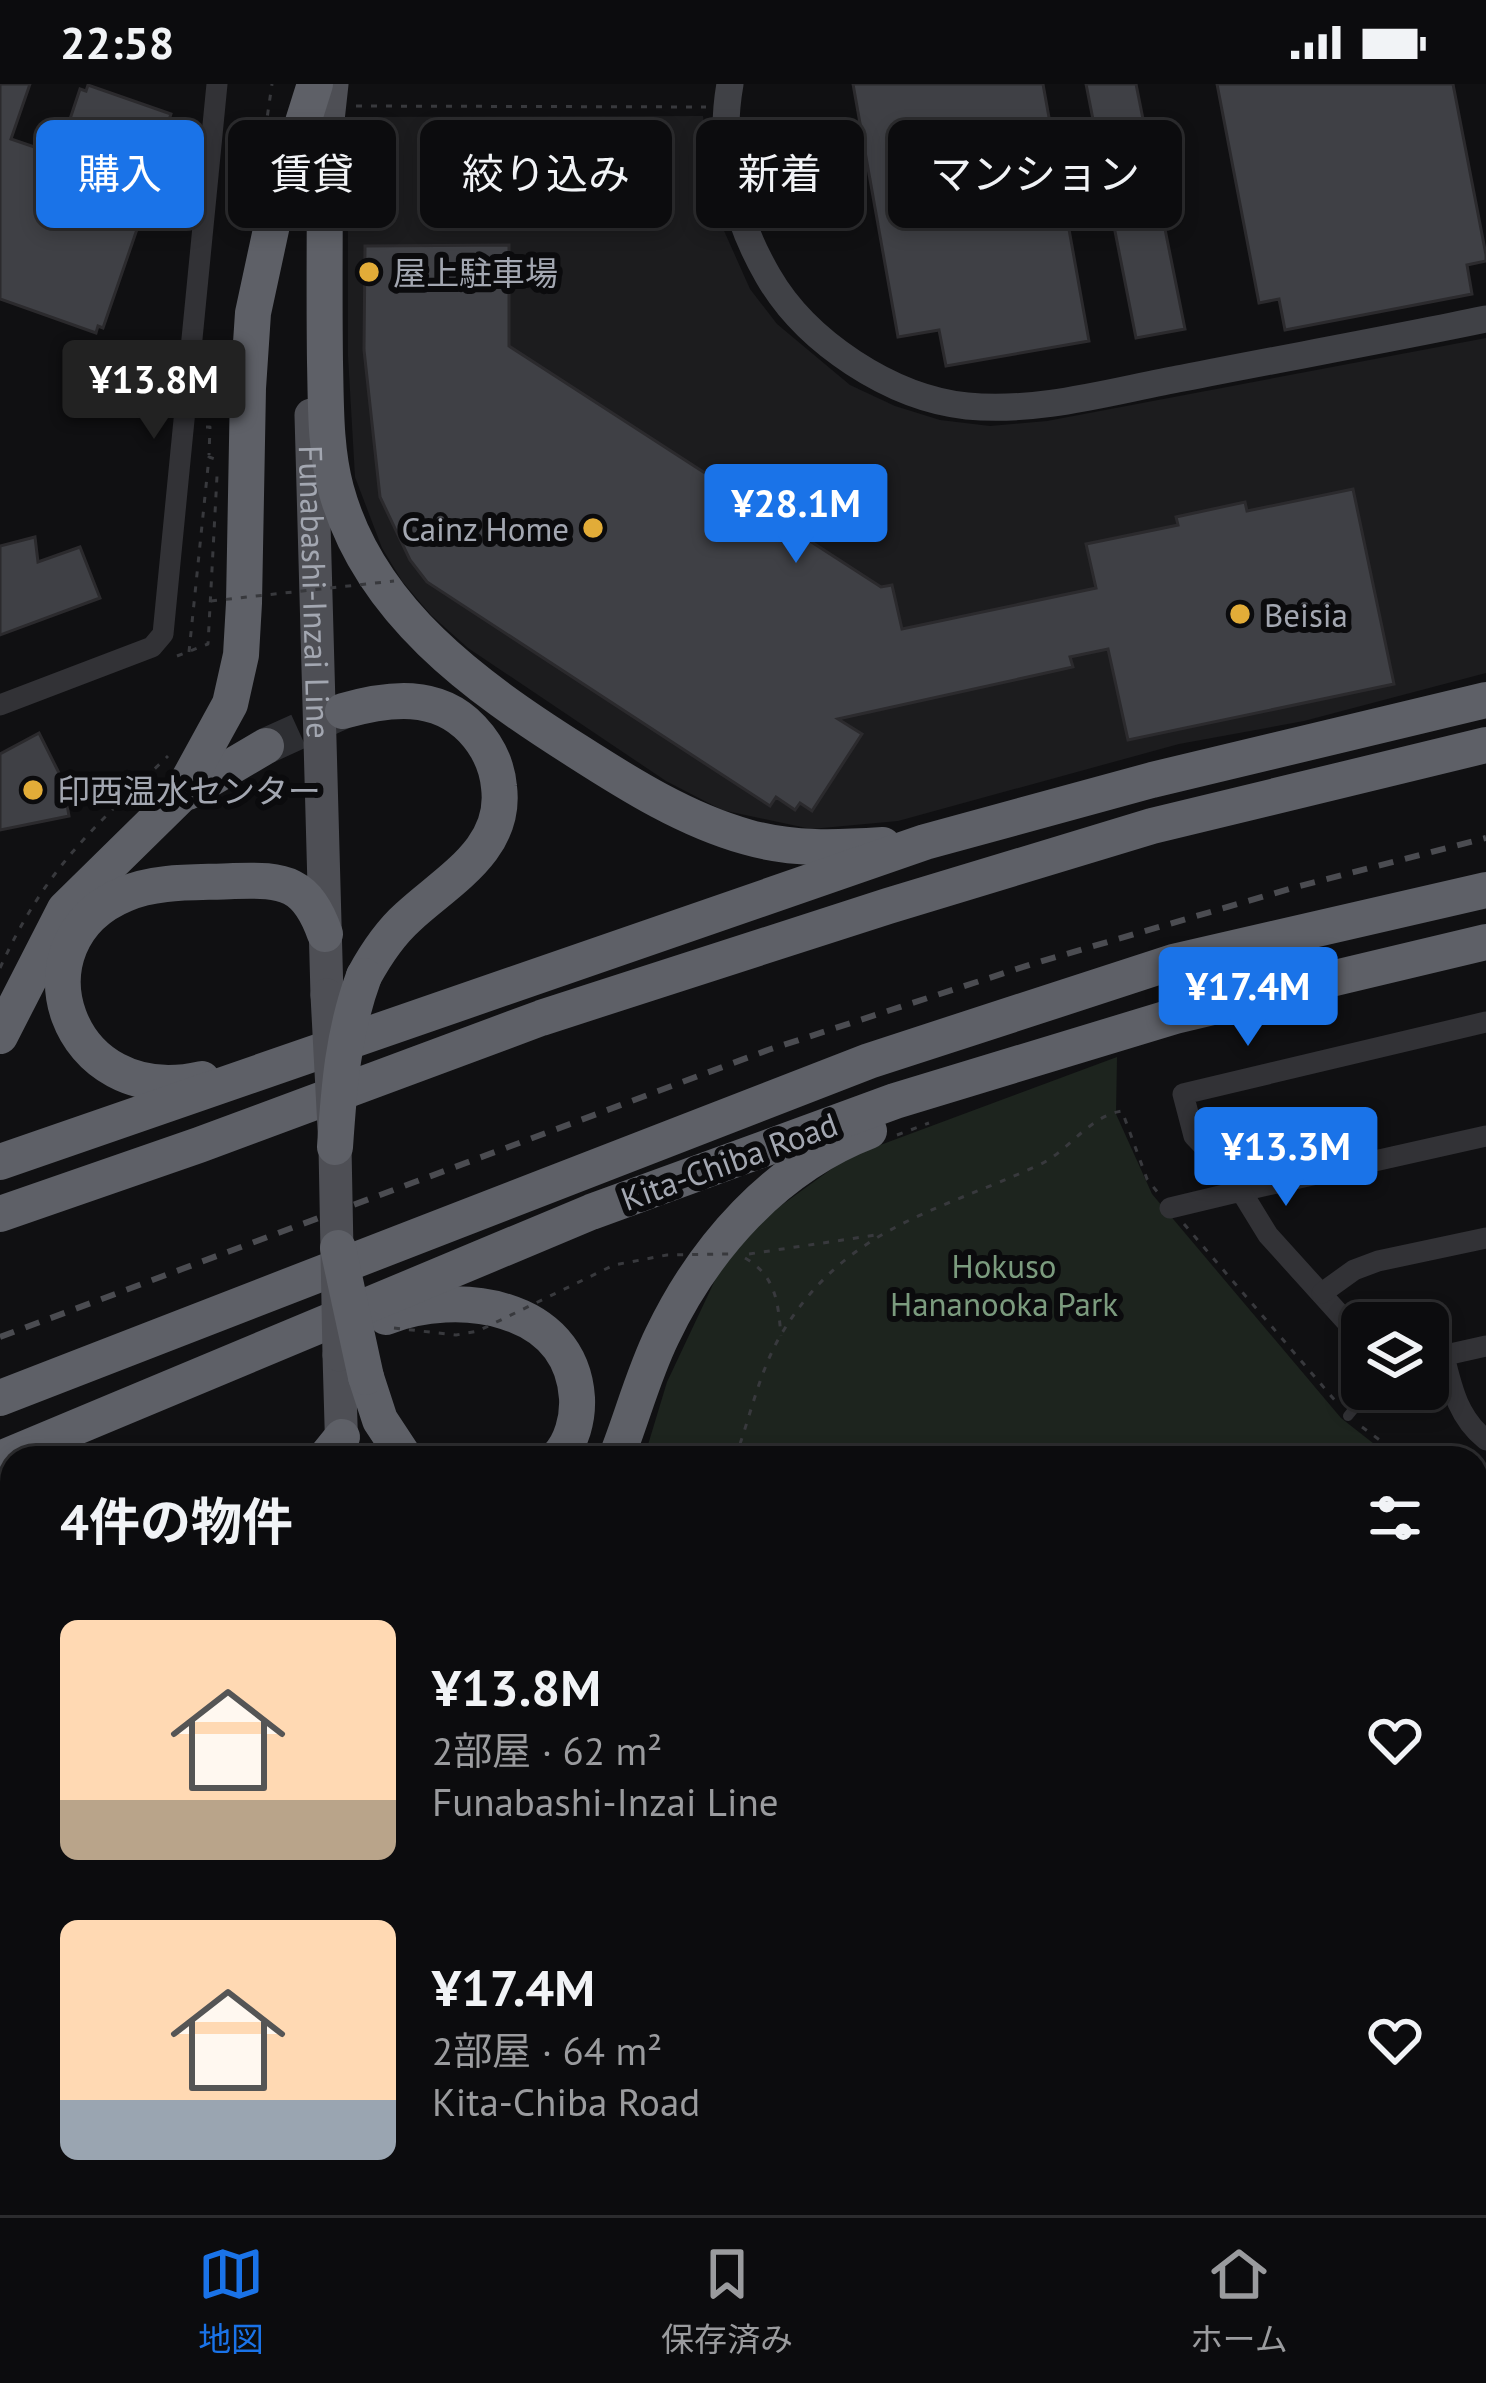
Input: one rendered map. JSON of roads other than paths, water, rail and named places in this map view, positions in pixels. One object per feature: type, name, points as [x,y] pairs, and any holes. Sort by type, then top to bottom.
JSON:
[{"type":"highway","points":[[179,797],[230,704],[241,655],[253,313],[261,261],[315,84]]},
{"type":"highway","points":[[325,228],[326,431],[336,490],[365,560],[428,641],[478,685],[619,778],[690,816],[747,837],[798,847],[925,842]]},
{"type":"highway","points":[[335,1147],[341,1056],[364,976],[380,946],[407,917],[472,862],[497,825],[501,802],[498,772],[485,743],[460,716],[430,703],[398,699],[343,711]]},
{"type":"highway","points":[[0,1162],[925,842],[1152,780],[1486,700]]},
{"type":"highway","points":[[0,1036],[65,909],[179,797],[266,746]]},
{"type":"highway","points":[[0,1214],[541,1018],[888,906],[1152,826],[1486,746]]},
{"type":"highway","points":[[325,934],[316,908],[300,891],[272,880],[163,884],[125,894],[95,911],[74,940],[65,961],[68,1016],[84,1046],[106,1067],[143,1082],[186,1083],[233,1072],[461,994],[531,979]]},
{"type":"highway","name":"Kita-Chiba Road","points":[[0,1398],[869,1061],[1172,962],[1486,890]]},
{"type":"highway","name":"Kita-Chiba Road","points":[[34,1446],[611,1204],[895,1101],[1175,1016],[1486,942]]},
{"type":"highway","points":[[620,1446],[660,1340],[701,1269],[736,1222],[799,1169],[860,1134],[1175,1016]]},
{"type":"highway","points":[[338,1248],[352,1366],[397,1446]]},
{"type":"highway","points":[[48,1440],[84,1435],[403,1310],[479,1305],[514,1312],[547,1332],[563,1354],[575,1379],[578,1415],[563,1446]]},
{"type":"highway","points":[[611,1446],[637,1397]]},
{"type":"main road","name":"Funabashi-Inzai Line","points":[[320,228],[310,376],[338,1248]]},
{"type":"main road","points":[[337,1446],[352,1366]]},
{"type":"street","points":[[0,705],[152,647],[164,634],[217,84]]},
{"type":"street","points":[[730,84],[726,134],[730,176],[739,214],[774,286],[839,352],[911,391],[962,405],[1046,405],[1486,320]]},
{"type":"street","points":[[1341,1315],[1268,1235],[1238,1183],[1194,1136],[1183,1094],[1486,1022]]},
{"type":"street","points":[[1169,1208],[1486,1136]]},
{"type":"street","points":[[1322,1293],[1354,1270],[1378,1261],[1486,1238]]},
{"type":"street","points":[[1449,1354],[1486,1346]]},
{"type":"street","points":[[1449,1387],[1471,1428],[1486,1440]]},
{"type":"lane","points":[[1348,1417],[1354,1410]]},
{"type":"tunnel","points":[[266,746],[343,711]]},
{"type":"railway","points":[[0,1337],[768,1050],[1032,964],[1486,838]]},
{"type":"place","name":"屋上駐車場","points":[[369,272]]},
{"type":"place","name":"Cainz Home","points":[[593,528]]},
{"type":"place","name":"Beisia","points":[[1240,614]]},
{"type":"place","name":"印西温水センター","points":[[33,790]]},
{"type":"park label","name":"Hokuso Hananooka Park","points":[[1004,1284]]}]
